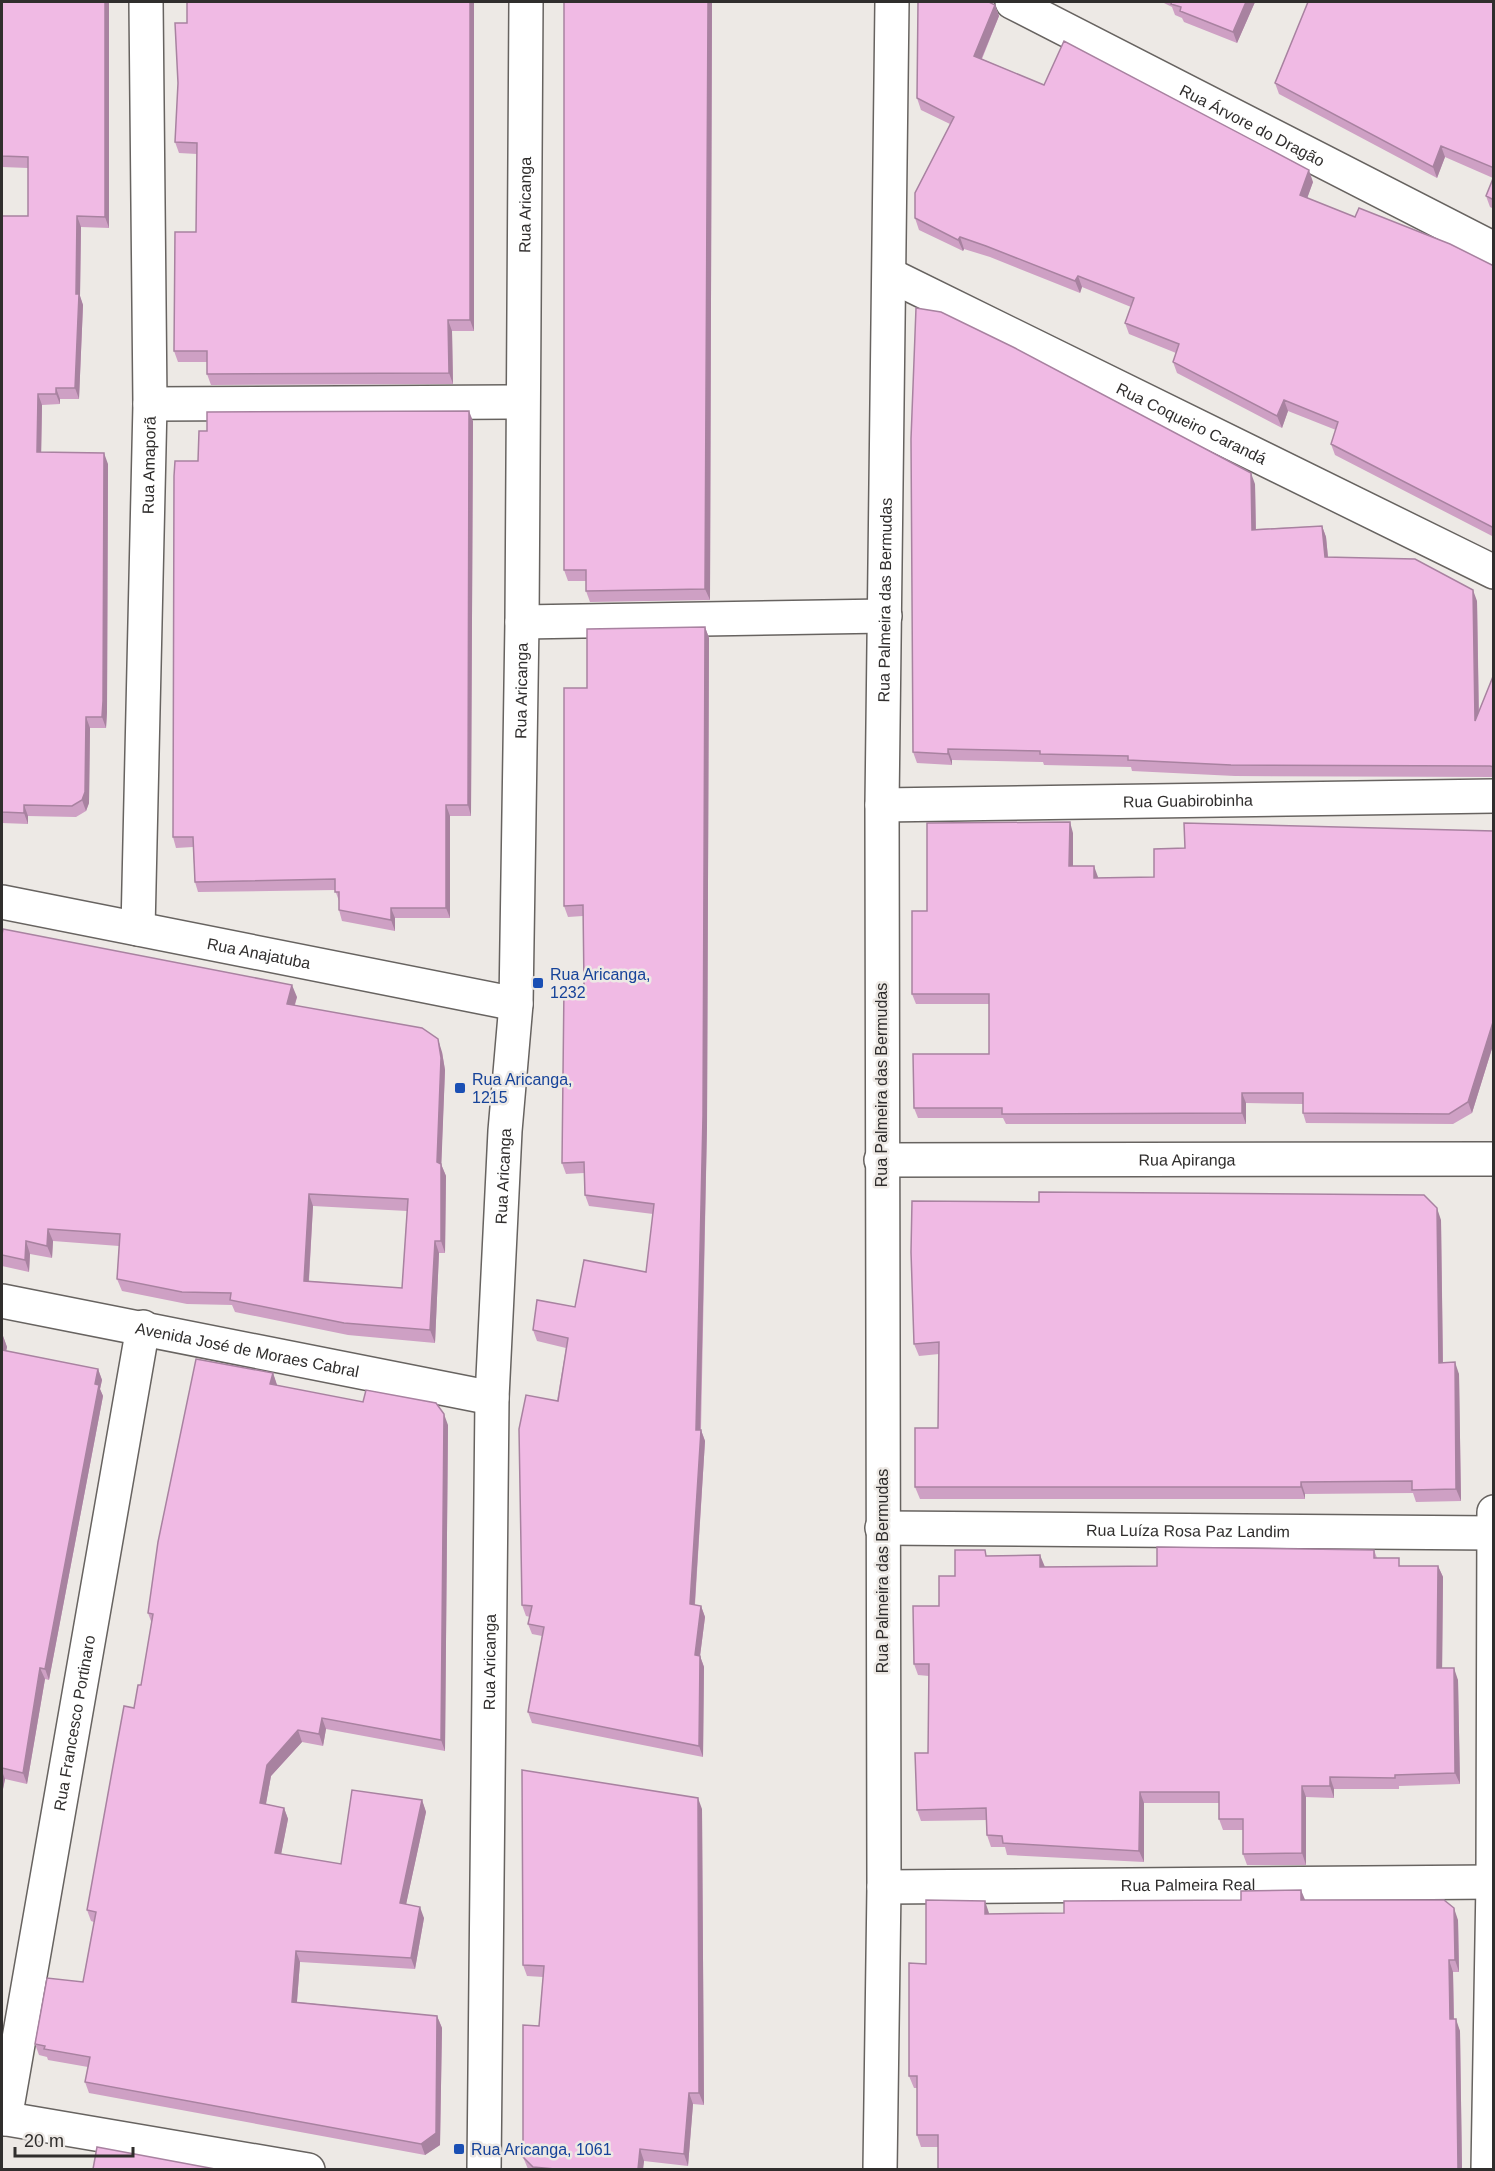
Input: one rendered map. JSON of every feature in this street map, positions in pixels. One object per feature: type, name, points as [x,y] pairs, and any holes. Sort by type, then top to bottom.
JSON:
[{"type":"street","name":"Rua Amaporã","points":[[138,929],[150,404],[146,2]]},
{"type":"street","name":"Rua Aricanga","points":[[484,2169],[492,1398],[505,1143],[516,1004],[522,622],[526,2]]},
{"type":"street","name":"Rua Palmeira das Bermudas","points":[[880,2169],[884,1887],[882,805],[892,2]]},
{"type":"street","name":"Rua Árvore do Dragão","points":[[1012,2],[1494,249]]},
{"type":"street","name":"Rua Coqueiro Carandá","points":[[890,275],[1494,572]]},
{"type":"street","points":[[150,404],[522,402]]},
{"type":"street","points":[[522,622],[885,616]]},
{"type":"street","name":"Rua Guabirobinha","points":[[882,805],[1494,796]]},
{"type":"street","name":"Rua Anajatuba","points":[[2,902],[516,1004]]},
{"type":"street","name":"Rua Apiranga","points":[[881,1160],[1494,1159]]},
{"type":"street","name":"Avenida José de Moraes Cabral","points":[[2,1301],[143,1327],[492,1398]]},
{"type":"street","name":"Rua Francesco Portinaro","points":[[3,2119],[143,1327]]},
{"type":"street","points":[[1488,2169],[1493,1882],[1494,1512]]},
{"type":"street","name":"Rua Luíza Rosa Paz Landim","points":[[882,1528],[1493,1533]]},
{"type":"street","name":"Rua Palmeira Real","points":[[884,1887],[1493,1882]]},
{"type":"street","points":[[3,2119],[308,2169]]},
{"type":"building","points":[[2,2],[105,2],[105,217],[77,216],[76,294],[79,294],[75,388],[56,388],[56,394],[38,394],[37,452],[104,453],[102,717],[86,717],[85,792],[82,800],[72,806],[24,805],[24,813],[2,812],[2,216],[28,216],[28,157],[2,156]]},
{"type":"building","points":[[187,2],[470,2],[470,320],[448,320],[449,373],[207,374],[207,351],[174,351],[175,232],[196,232],[197,143],[175,142],[178,83],[175,23],[187,23]]},
{"type":"building","points":[[564,2],[708,2],[705,589],[586,591],[586,570],[564,570]]},
{"type":"building","points":[[918,2],[989,2],[995,5],[974,56],[1044,85],[1064,41],[1309,170],[1300,195],[1355,217],[1359,208],[1450,244],[1494,266],[1494,528],[1331,444],[1338,422],[1284,400],[1277,416],[1173,362],[1179,344],[1125,323],[1134,298],[1078,276],[1075,281],[960,237],[958,240],[915,218],[915,193],[954,117],[917,98]]},
{"type":"building","points":[[1172,2],[1246,2],[1233,32],[1180,11],[1181,7],[1171,4]]},
{"type":"building","points":[[1308,2],[1494,2],[1494,168],[1441,146],[1433,167],[1275,83]]},
{"type":"building","points":[[1494,176],[1494,200],[1486,196]]},
{"type":"building","points":[[916,308],[941,312],[1015,348],[1251,473],[1252,530],[1322,526],[1325,557],[1415,559],[1473,590],[1475,721],[1494,674],[1494,767],[1231,765],[1128,760],[1128,756],[1040,754],[1040,751],[948,749],[948,754],[913,752],[911,439]]},
{"type":"building","points":[[469,411],[468,805],[446,805],[446,908],[391,908],[391,920],[339,910],[339,892],[335,892],[335,879],[195,882],[193,837],[173,837],[175,461],[198,461],[199,431],[207,431],[207,412]]},
{"type":"building","points":[[705,627],[703,1116],[696,1430],[701,1430],[690,1604],[701,1606],[695,1655],[700,1656],[699,1746],[528,1712],[544,1627],[528,1624],[532,1606],[522,1605],[519,1429],[526,1395],[558,1401],[568,1338],[533,1330],[537,1300],[575,1307],[584,1260],[646,1272],[654,1204],[585,1195],[584,1162],[562,1163],[564,986],[584,986],[583,905],[564,906],[564,688],[587,688],[587,629]]},
{"type":"building","points":[[1070,822],[1069,866],[1094,866],[1094,878],[1154,877],[1154,849],[1185,848],[1184,823],[1494,831],[1494,1019],[1468,1102],[1449,1114],[1303,1113],[1303,1093],[1242,1093],[1242,1113],[1002,1114],[1002,1108],[914,1108],[913,1054],[989,1054],[989,994],[912,994],[912,911],[927,911],[927,823]]},
{"type":"building","points":[[3,929],[292,985],[287,1004],[422,1028],[438,1039],[441,1058],[437,1162],[441,1164],[441,1241],[435,1241],[430,1330],[344,1323],[230,1300],[231,1293],[182,1292],[117,1279],[120,1234],[48,1229],[47,1246],[26,1241],[25,1260],[2,1255]],"holes":[[[309,1194],[408,1199],[402,1288],[304,1281]]]},
{"type":"building","points":[[1039,1192],[1424,1195],[1437,1208],[1439,1363],[1455,1362],[1456,1489],[1412,1490],[1412,1481],[1301,1482],[1301,1487],[915,1487],[915,1428],[938,1428],[939,1342],[914,1344],[912,1201],[1039,1202]]},
{"type":"building","points":[[2,1350],[98,1369],[95,1384],[99,1385],[45,1669],[40,1668],[23,1773],[2,1768]]},
{"type":"building","points":[[196,1359],[273,1373],[270,1384],[363,1402],[366,1390],[436,1403],[444,1414],[441,1740],[322,1718],[319,1734],[298,1730],[267,1765],[260,1803],[284,1808],[275,1853],[341,1864],[352,1790],[422,1800],[400,1903],[420,1907],[411,1958],[296,1951],[292,2002],[437,2016],[436,2133],[421,2144],[85,2082],[90,2057],[44,2049],[45,2046],[35,2044],[47,1978],[83,1982],[96,1912],[87,1910],[113,1766],[124,1706],[134,1708],[138,1685],[141,1685],[153,1614],[148,1613],[158,1542]]},
{"type":"building","points":[[1157,1547],[1374,1550],[1374,1558],[1399,1558],[1399,1566],[1438,1566],[1437,1668],[1454,1668],[1455,1773],[1395,1775],[1395,1778],[1330,1777],[1330,1786],[1302,1786],[1302,1853],[1243,1854],[1243,1819],[1219,1819],[1219,1792],[1140,1792],[1139,1851],[1003,1843],[1002,1836],[987,1835],[986,1808],[917,1810],[915,1753],[928,1753],[929,1664],[914,1664],[913,1606],[939,1606],[939,1576],[955,1576],[955,1550],[985,1550],[986,1556],[1040,1555],[1040,1567],[1157,1566]]},
{"type":"building","points":[[522,1770],[698,1798],[699,2093],[689,2093],[684,2154],[640,2149],[638,2169],[533,2167],[523,2157],[523,2025],[539,2026],[544,1966],[523,1965]]},
{"type":"building","points":[[1301,1890],[1301,1900],[1444,1900],[1454,1908],[1455,1960],[1449,1960],[1450,2019],[1456,2019],[1458,2169],[938,2169],[938,2135],[917,2135],[917,2076],[909,2076],[909,1963],[926,1964],[926,1900],[985,1901],[985,1914],[1064,1913],[1064,1901],[1241,1900],[1241,1891]]},
{"type":"building","points":[[97,2147],[215,2169],[93,2169]]},
{"type":"place","name":"Rua Aricanga, 1232","points":[[538,983]]},
{"type":"place","name":"Rua Aricanga, 1215","points":[[460,1088]]},
{"type":"place","name":"Rua Aricanga, 1061","points":[[459,2149]]}]
